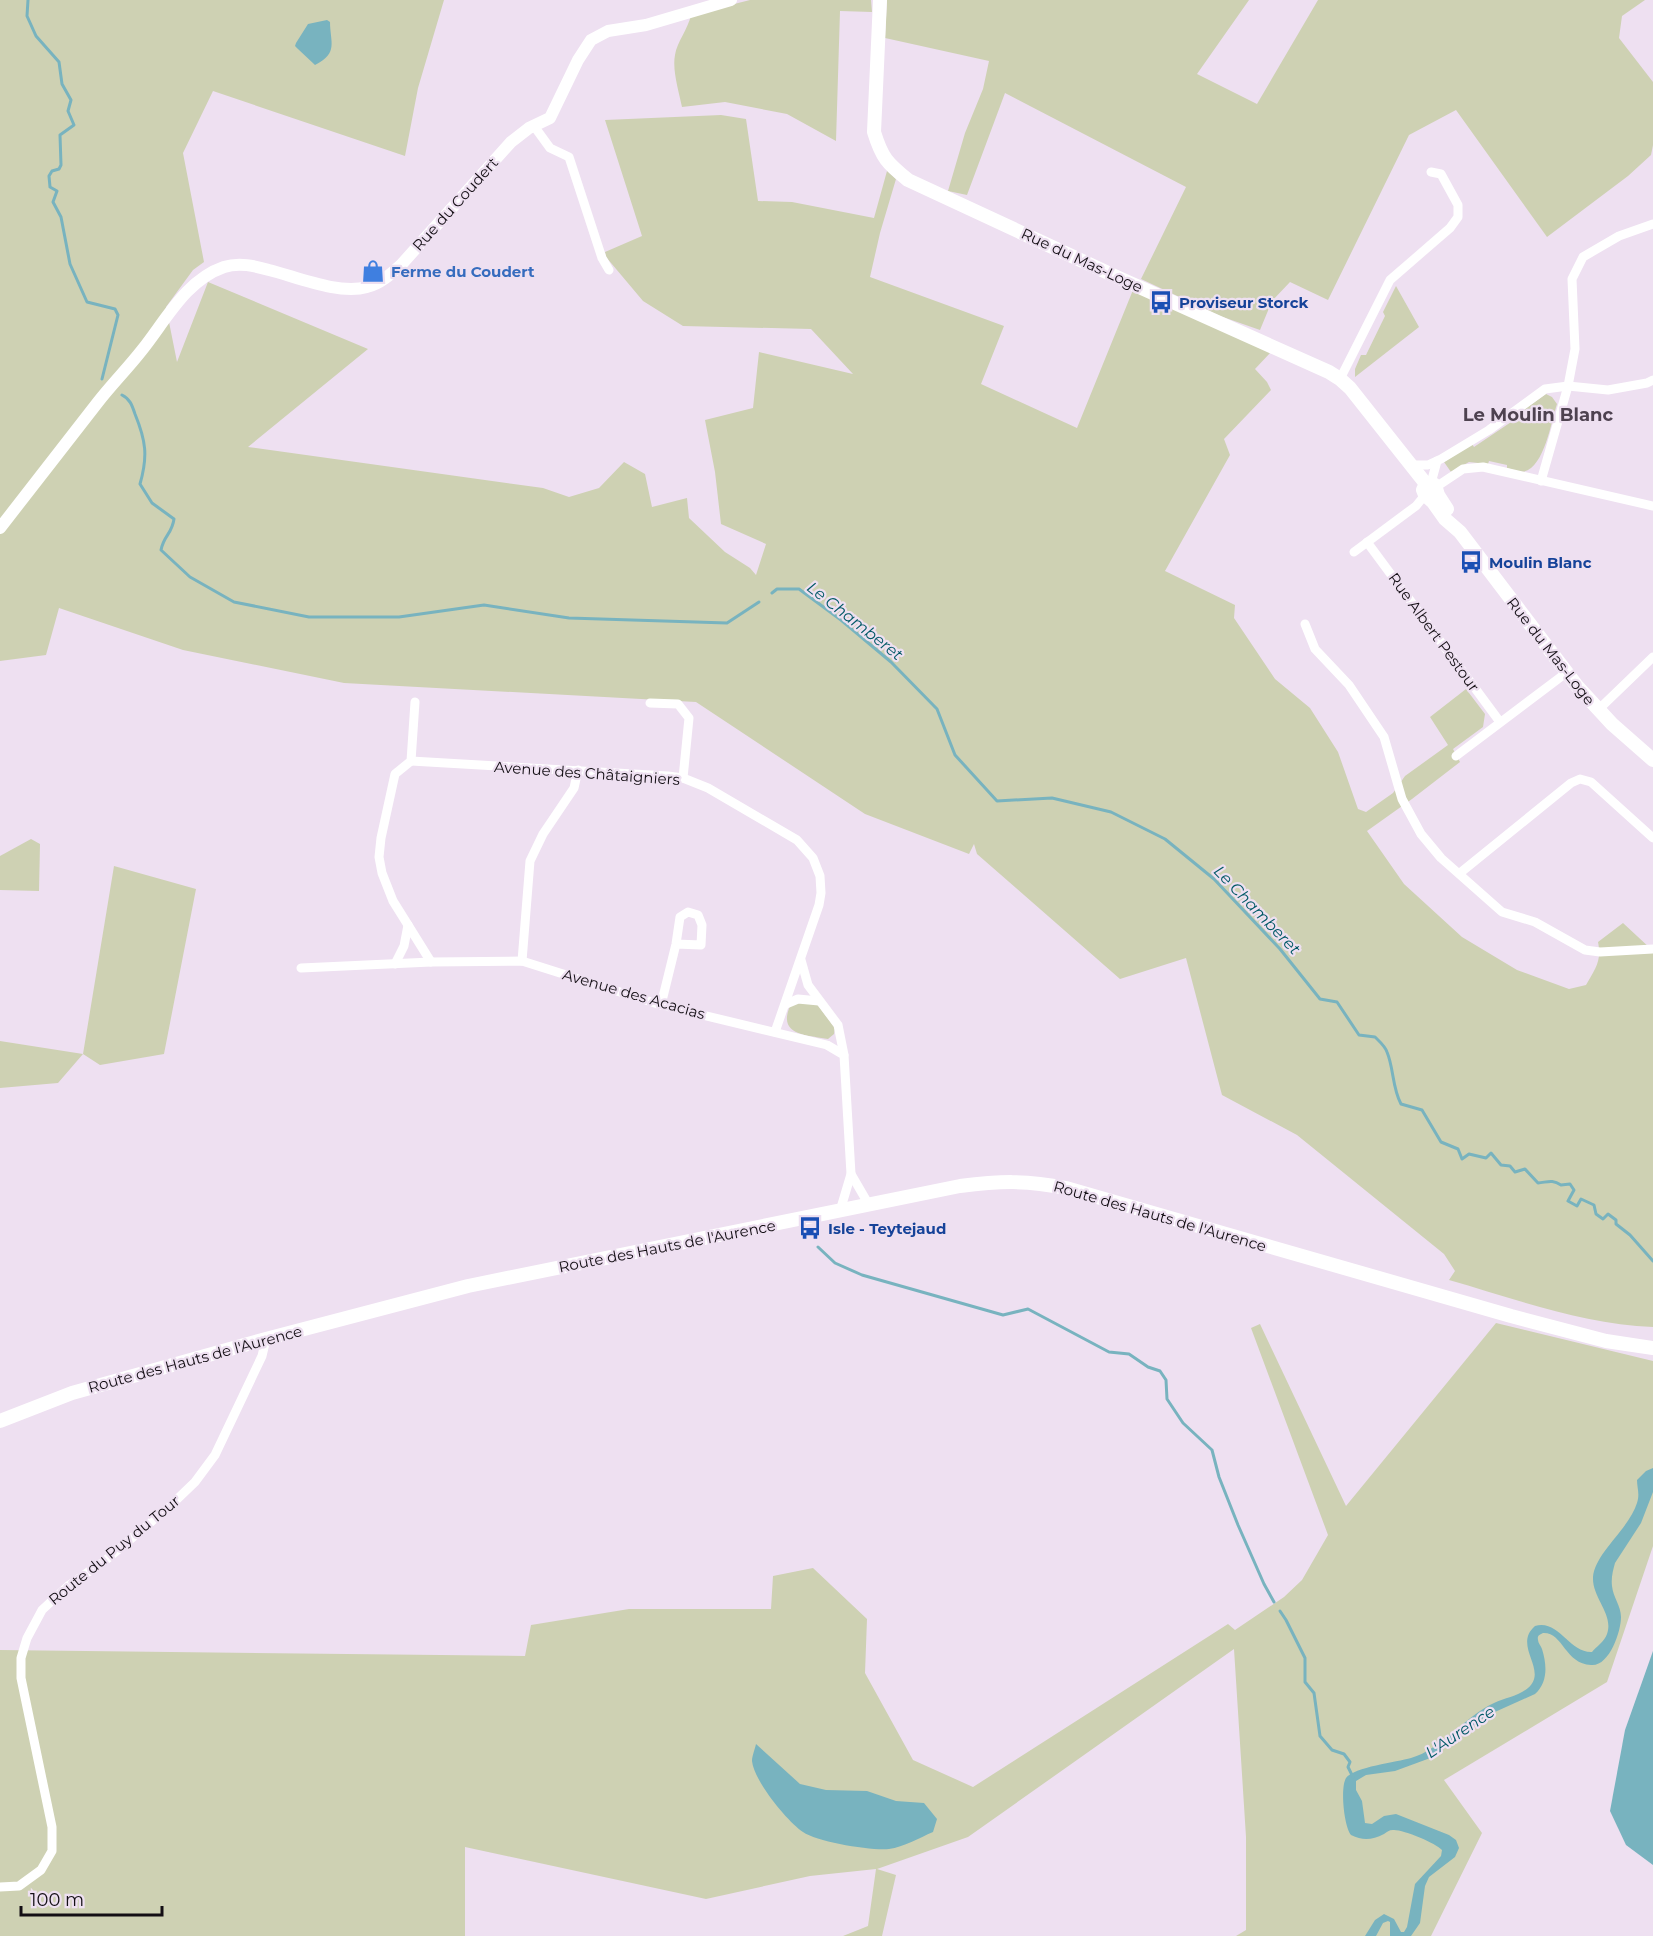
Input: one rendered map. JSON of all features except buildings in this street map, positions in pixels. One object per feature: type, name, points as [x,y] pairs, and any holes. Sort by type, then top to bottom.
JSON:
[{"type":"main road","name":"Rue du Mas-Loge","points":[[880,0],[874,132],[879,150],[887,163],[908,180],[1340,379],[1430,490],[1566,673],[1598,710],[1653,760]]},
{"type":"main road","name":"Route des Hauts de l'Aurence","points":[[0,1421],[72,1393],[468,1286],[960,1186],[999,1181],[1041,1183],[1066,1188],[1596,1339],[1629,1346],[1653,1347]]},
{"type":"street","name":"Rue du Coudert","points":[[0,528],[99,400],[144,348],[180,299],[195,284],[211,273],[238,265],[255,266],[336,288],[355,290],[369,287],[401,266],[511,142],[550,118],[578,60],[591,40],[608,31],[646,25],[730,0]]},
{"type":"street","points":[[534,126],[550,148],[569,158],[602,258],[609,270]]},
{"type":"street","points":[[1340,379],[1390,280],[1450,228],[1458,217],[1458,205],[1440,174],[1431,172]]},
{"type":"street","points":[[1541,481],[1568,386],[1575,349],[1572,279],[1583,257],[1619,236],[1653,224]]},
{"type":"street","points":[[1408,465],[1428,465],[1437,461],[1489,430],[1545,390],[1568,386],[1608,390],[1653,380]]},
{"type":"street","points":[[1430,490],[1437,461]]},
{"type":"street","points":[[1354,552],[1416,506],[1430,490],[1463,469],[1472,467],[1483,466],[1653,506]]},
{"type":"street","name":"Rue Albert Pestour","points":[[1367,542],[1500,722]]},
{"type":"street","points":[[1305,624],[1315,649],[1349,685],[1384,737],[1402,799],[1420,834],[1441,858],[1502,912],[1535,921],[1585,950],[1600,952],[1653,949]]},
{"type":"street","points":[[1598,710],[1653,657]]},
{"type":"street","points":[[1456,756],[1566,673]]},
{"type":"street","points":[[415,702],[411,761],[395,774],[381,838],[380,857],[382,873],[393,901],[431,962]]},
{"type":"street","points":[[650,703],[678,704],[690,718],[683,778]]},
{"type":"street","name":"Avenue des Châtaigniers","points":[[411,761],[683,778],[708,788],[797,840],[813,858],[820,876],[821,893],[801,960],[775,1032]]},
{"type":"street","points":[[522,961],[530,861],[543,834],[574,788],[578,770]]},
{"type":"street","points":[[1460,873],[1570,783],[1580,778],[1591,782],[1653,838]]},
{"type":"street","points":[[394,964],[404,946],[408,925]]},
{"type":"street","points":[[661,1005],[676,944]]},
{"type":"street","points":[[801,960],[808,985],[838,1025],[844,1055],[851,1174],[840,1211]]},
{"type":"street","name":"Avenue des Acacias","points":[[301,968],[431,962],[522,961],[661,1005],[827,1045],[844,1055]]},
{"type":"street","points":[[786,1004],[798,999],[819,1001]]},
{"type":"street","points":[[851,1174],[869,1205]]},
{"type":"street","name":"Route du Puy du Tour","points":[[0,1887],[19,1886],[41,1870],[52,1851],[52,1827],[21,1678],[21,1658],[34,1623],[42,1610],[68,1587],[107,1559],[195,1482],[215,1455],[262,1356],[266,1339]]},
{"type":"green space","points":[[0,0],[444,0],[418,88],[405,156],[213,91],[183,153],[204,262],[193,270],[166,307],[177,362],[208,282],[368,349],[248,447],[543,488],[569,497],[599,488],[624,462],[645,474],[652,507],[687,498],[689,518],[725,552],[750,568],[756,575],[766,544],[721,524],[715,472],[705,420],[753,408],[759,352],[853,374],[811,329],[683,326],[643,301],[606,257],[605,252],[642,236],[605,120],[721,115],[746,119],[758,201],[792,202],[874,218],[887,171],[896,179],[870,277],[1004,326],[981,384],[1077,428],[1133,290],[1271,352],[1255,369],[1271,390],[1224,439],[1230,455],[1165,571],[1235,605],[1234,618],[1275,679],[1310,708],[1338,752],[1358,809],[1366,812],[1393,793],[1405,776],[1448,745],[1430,717],[1466,689],[1485,714],[1483,727],[1453,749],[1460,762],[1367,831],[1404,884],[1462,937],[1517,970],[1569,989],[1586,985],[1598,960],[1598,942],[1623,923],[1653,949],[1653,1327],[1575,1316],[1449,1280],[1455,1271],[1444,1254],[1297,1135],[1222,1095],[1186,958],[1120,979],[977,854],[974,844],[969,854],[865,814],[696,702],[344,683],[183,650],[59,608],[46,655],[0,661]]},
{"type":"green space","points":[[750,0],[871,0],[872,12],[840,11],[836,141],[787,114],[725,102],[682,107],[674,61],[676,50],[691,15]]},
{"type":"green space","points":[[887,0],[1249,0],[1197,74],[1257,104],[1318,0],[1645,0],[1622,16],[1619,38],[1653,82],[1653,145],[1651,155],[1628,176],[1547,237],[1456,110],[1409,135],[1328,300],[1290,282],[1272,301],[1260,330],[1220,316],[1141,279],[1186,187],[1005,93],[967,195],[948,191],[965,133],[983,89],[989,61],[885,38]]},
{"type":"green space","points":[[1396,286],[1419,327],[1355,377],[1355,369],[1361,355],[1366,355],[1385,316],[1383,312]]},
{"type":"green space","points":[[1546,394],[1552,397],[1557,404],[1541,455],[1529,470],[1518,472],[1507,468],[1507,465],[1489,461],[1488,464],[1469,462],[1451,472],[1444,462],[1472,444],[1474,447],[1520,416],[1519,413]]},
{"type":"green space","points":[[31,839],[40,844],[39,891],[0,890],[0,856]]},
{"type":"green space","points":[[114,866],[196,889],[164,1054],[100,1065],[83,1054]]},
{"type":"green space","points":[[796,1003],[817,1004],[835,1028],[834,1034],[828,1039],[804,1035],[791,1029],[787,1016],[790,1006]]},
{"type":"green space","points":[[0,1041],[83,1054],[58,1083],[0,1088]]},
{"type":"green space","points":[[1496,1323],[1653,1361],[1653,1546],[1607,1682],[1444,1780],[1482,1833],[1431,1936],[1236,1936],[1246,1930],[1246,1837],[1234,1649],[968,1837],[877,1869],[896,1875],[882,1936],[843,1936],[868,1926],[876,1869],[810,1876],[706,1899],[465,1847],[465,1936],[0,1936],[0,1650],[525,1656],[531,1625],[629,1609],[771,1609],[773,1576],[813,1568],[867,1619],[865,1673],[913,1760],[973,1787],[1228,1624],[1235,1630],[1284,1597],[1302,1580],[1328,1535],[1251,1328],[1260,1324],[1346,1506]]},
{"type":"water","points":[[327,20],[330,22],[332,47],[323,61],[315,65],[295,46],[308,24]]},
{"type":"water","name":"L'Aurence","points":[[1653,1468],[1653,1492],[1641,1523],[1614,1566],[1612,1586],[1621,1613],[1616,1639],[1608,1655],[1597,1664],[1582,1663],[1575,1659],[1555,1637],[1543,1633],[1539,1635],[1538,1642],[1544,1655],[1545,1673],[1542,1684],[1535,1694],[1486,1716],[1433,1757],[1395,1771],[1366,1775],[1356,1781],[1356,1790],[1362,1801],[1365,1823],[1372,1824],[1384,1816],[1396,1814],[1449,1835],[1456,1840],[1459,1848],[1455,1857],[1429,1877],[1425,1886],[1420,1923],[1411,1936],[1390,1936],[1390,1922],[1388,1921],[1383,1923],[1376,1936],[1365,1936],[1375,1920],[1384,1914],[1394,1919],[1401,1932],[1404,1932],[1407,1927],[1415,1884],[1441,1856],[1442,1850],[1426,1840],[1397,1830],[1390,1830],[1371,1839],[1351,1835],[1346,1824],[1344,1807],[1343,1790],[1346,1778],[1366,1768],[1422,1754],[1483,1709],[1528,1688],[1535,1674],[1527,1642],[1535,1626],[1551,1627],[1584,1651],[1592,1652],[1600,1644],[1606,1637],[1608,1620],[1594,1585],[1595,1568],[1633,1513],[1638,1497],[1637,1480]]},
{"type":"water","points":[[1653,1651],[1653,1865],[1626,1845],[1610,1811],[1625,1730]]},
{"type":"water","points":[[756,1744],[800,1784],[826,1790],[867,1791],[896,1801],[924,1803],[937,1819],[933,1832],[889,1849],[845,1845],[810,1836],[796,1827],[772,1800],[759,1779],[752,1761]]},
{"type":"waterway","name":"Le Chamberet","points":[[28,0],[27,16],[36,36],[59,62],[62,84],[71,100],[68,111],[74,125],[60,135],[61,165],[49,176],[50,187],[57,191],[53,202],[61,217],[70,264],[87,302],[115,309],[118,315],[102,379]]},
{"type":"waterway","name":"Le Chamberet","points":[[122,395],[132,405],[144,441],[145,457],[140,484],[152,503],[174,519],[161,550],[190,577],[234,602],[309,617],[399,617],[484,605],[569,618],[727,623],[759,602]]},
{"type":"waterway","name":"Le Chamberet","points":[[772,593],[777,589],[799,589],[841,620],[891,662],[937,709],[955,755],[997,801],[1052,798],[1111,812],[1165,839],[1214,879],[1280,949],[1320,999],[1337,1002],[1359,1035],[1375,1037],[1382,1044],[1389,1058],[1401,1104],[1422,1110],[1441,1142],[1458,1149],[1462,1159],[1469,1154],[1486,1158],[1491,1153],[1501,1165],[1510,1166],[1515,1172],[1525,1169],[1538,1183],[1550,1181],[1561,1185],[1570,1184],[1574,1190],[1568,1201],[1577,1206],[1581,1199],[1594,1205],[1596,1214],[1603,1219],[1608,1214],[1653,1261]]},
{"type":"waterway","points":[[818,1247],[835,1263],[862,1275],[1003,1315],[1028,1309],[1109,1352],[1129,1354],[1148,1367],[1160,1371],[1166,1380],[1167,1399],[1183,1423],[1212,1450],[1219,1477],[1238,1525],[1274,1602]]},
{"type":"waterway","points":[[1280,1611],[1305,1658],[1305,1682],[1314,1693],[1320,1736],[1332,1750],[1344,1754],[1350,1762],[1348,1767],[1353,1777]]},
{"type":"place","name":"Ferme du Coudert","points":[[373,271]]},
{"type":"place","name":"Proviseur Storck","points":[[1161,302]]},
{"type":"place","name":"Moulin Blanc","points":[[1471,562]]},
{"type":"place","name":"Isle - Teytejaud","points":[[810,1228]]},
{"type":"district","name":"Le Moulin Blanc","points":[[1538,415]]}]
